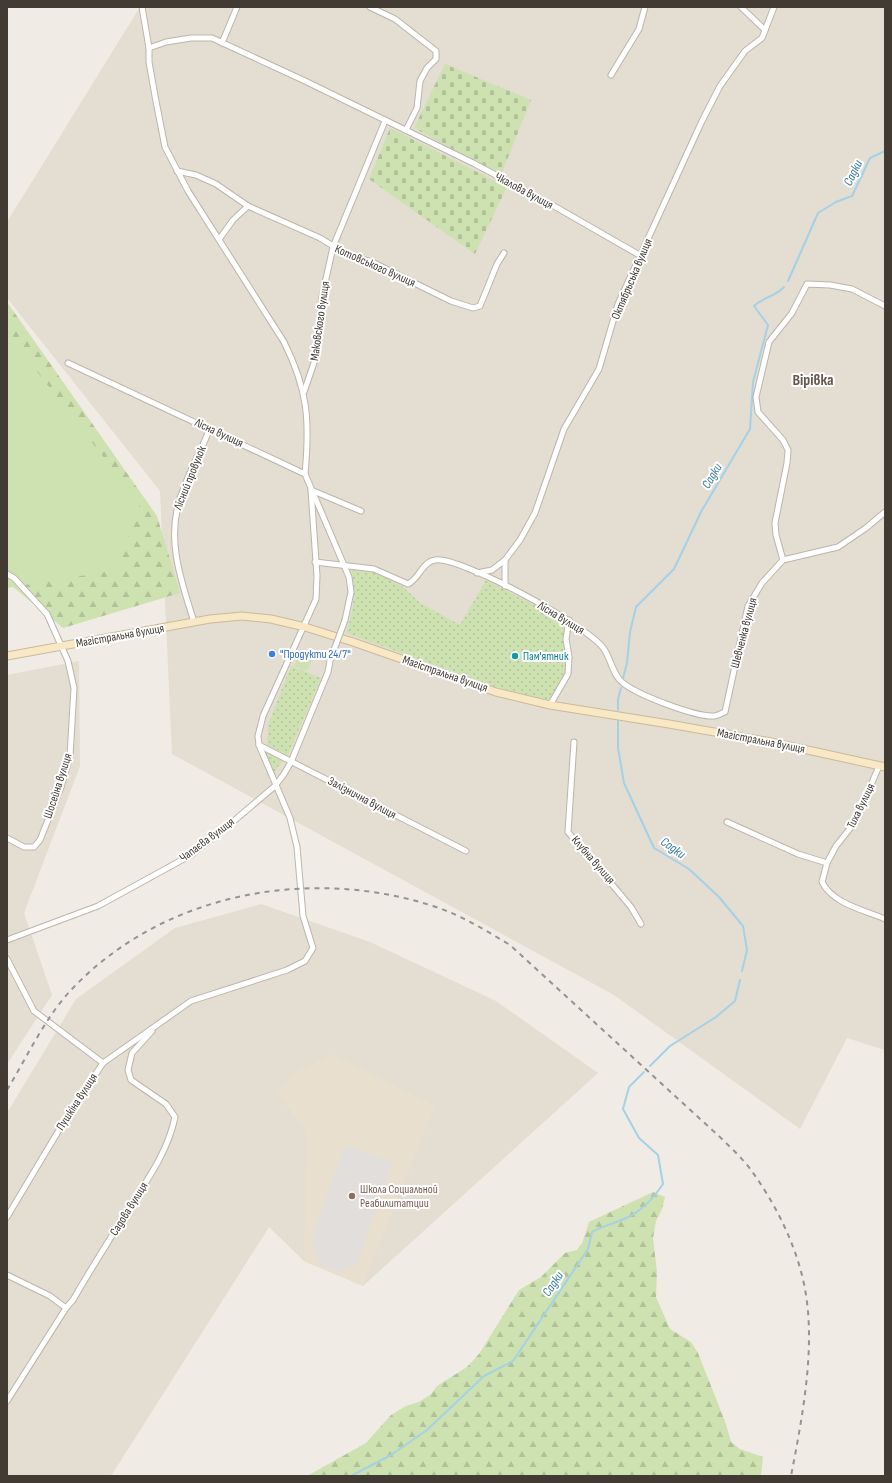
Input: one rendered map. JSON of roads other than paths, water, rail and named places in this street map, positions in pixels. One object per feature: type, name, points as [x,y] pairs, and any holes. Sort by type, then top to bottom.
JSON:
[{"type":"main road","name":"Магістральна вулиця","points":[[7,656],[194,622],[242,616],[271,619],[305,627],[496,692],[550,705],[763,741],[882,766]]},
{"type":"street","points":[[142,7],[149,48],[149,62],[165,147],[188,191],[220,238],[284,342],[297,368],[304,394],[308,448],[305,474],[310,490],[317,576],[316,599],[305,627],[292,650],[263,716],[258,736],[259,745]]},
{"type":"street","points":[[222,43],[237,7]]},
{"type":"street","points":[[370,7],[395,19],[436,51],[436,59],[427,68],[420,81],[417,108],[406,130]]},
{"type":"street","points":[[611,75],[639,29],[645,7]]},
{"type":"street","points":[[741,7],[765,30]]},
{"type":"street","name":"Октябрьська вулиця","points":[[505,560],[520,540],[535,512],[564,429],[599,368],[618,304],[720,86],[745,51],[762,38],[774,7]]},
{"type":"street","name":"Чкалова вулиця","points":[[149,48],[166,42],[190,38],[212,38],[271,64],[406,130],[554,206],[641,256]]},
{"type":"street","name":"Маковского вулиця","points":[[304,394],[317,354],[322,297],[333,247],[385,121]]},
{"type":"street","name":"Котовського вулиця","points":[[177,171],[196,175],[216,184],[248,206],[320,238],[346,254],[372,262],[452,301],[473,308],[480,306],[497,264],[504,253]]},
{"type":"street","points":[[220,238],[233,220],[248,206]]},
{"type":"street","points":[[885,306],[852,289],[830,285],[808,284],[792,313],[770,342],[756,397],[758,412],[783,440],[788,450],[787,463],[775,523],[776,535],[783,560],[838,547],[866,528],[885,512]]},
{"type":"street","name":"Лісна вулиця","points":[[68,363],[210,428],[305,474]]},
{"type":"street","name":"Лісний провулок","points":[[194,622],[175,555],[175,518],[180,499],[210,428]]},
{"type":"street","points":[[310,490],[361,511]]},
{"type":"street","name":"Чапаєва вулиця","points":[[7,940],[98,906],[191,855],[276,786],[291,762],[328,672],[330,661],[346,620],[351,592],[349,577],[310,490]]},
{"type":"street","name":"Лісна вулиця","points":[[344,565],[374,569],[408,584],[426,565],[433,560],[444,560],[464,566],[569,620],[604,649],[612,667],[622,683],[658,700],[690,711],[714,716],[725,712]]},
{"type":"street","points":[[477,573],[492,570],[505,560]]},
{"type":"street","points":[[505,560],[505,586]]},
{"type":"street","name":"Шевченка вулиця","points":[[725,712],[748,606],[758,588],[783,560]]},
{"type":"street","points":[[316,562],[344,565]]},
{"type":"street","name":"Шосейна вулиця","points":[[7,574],[14,578],[47,614],[63,646],[74,688],[71,741],[68,762],[40,840],[34,847],[24,847],[7,838]]},
{"type":"street","points":[[550,705],[568,674],[569,657],[566,638],[569,620]]},
{"type":"street","name":"Клубна вулиця","points":[[574,742],[568,832],[627,901],[641,924]]},
{"type":"street","name":"Залізнична вулиця","points":[[259,745],[387,812],[466,851]]},
{"type":"street","name":"Пушкіна вулиця","points":[[7,1217],[65,1120],[103,1063],[191,1002],[287,970],[305,961],[313,948],[303,916],[297,847],[290,818],[259,745]]},
{"type":"street","name":"Тиха вулиця","points":[[882,766],[856,821],[836,846],[827,864],[822,882],[827,891],[848,904],[885,919]]},
{"type":"street","points":[[727,822],[798,854],[827,864]]},
{"type":"street","points":[[7,959],[34,1011],[103,1063]]},
{"type":"street","name":"Садова вулиця","points":[[7,1401],[66,1308],[73,1300],[161,1157],[172,1130],[175,1117],[166,1104],[131,1080],[128,1070],[132,1052],[157,1025]]},
{"type":"street","points":[[7,1275],[50,1296],[66,1308]]},
{"type":"waterway","name":"Садки","points":[[788,281],[818,213],[836,202],[852,196],[870,158],[885,151]]},
{"type":"waterway","name":"Садки","points":[[623,678],[627,663],[630,632],[636,607],[674,569],[701,512],[750,429],[753,382],[768,325],[754,306],[777,293],[784,287]]},
{"type":"waterway","name":"Садки","points":[[618,710],[618,699],[621,688]]},
{"type":"waterway","name":"Садки","points":[[618,721],[618,748],[624,783],[654,848],[689,869],[719,897],[743,926],[747,950],[742,971]]},
{"type":"waterway","name":"Садки","points":[[650,1066],[670,1046],[716,1017],[735,1001],[740,980]]},
{"type":"waterway","name":"Садки","points":[[351,1476],[391,1455],[427,1430],[484,1376],[513,1361],[588,1249],[592,1232],[636,1213],[651,1200],[659,1190],[663,1184],[658,1155],[639,1138],[623,1109],[629,1087],[644,1072]]},
{"type":"railway","points":[[7,1090],[45,1024],[72,989],[109,956],[149,930],[194,910],[240,896],[288,889],[337,889],[386,894],[433,906],[463,918],[510,945],[722,1139],[748,1166],[770,1198],[786,1229],[798,1262],[803,1278],[808,1317],[809,1339],[806,1386],[791,1476]]},
{"type":"place","name":"\"Продукти 24/7\"","points":[[272,654]]},
{"type":"place","name":"Пам'ятник","points":[[515,656]]},
{"type":"place","name":"Школа Социальной Реабилитатции","points":[[352,1196]]},
{"type":"district","name":"Вірівка","points":[[813,380]]}]
